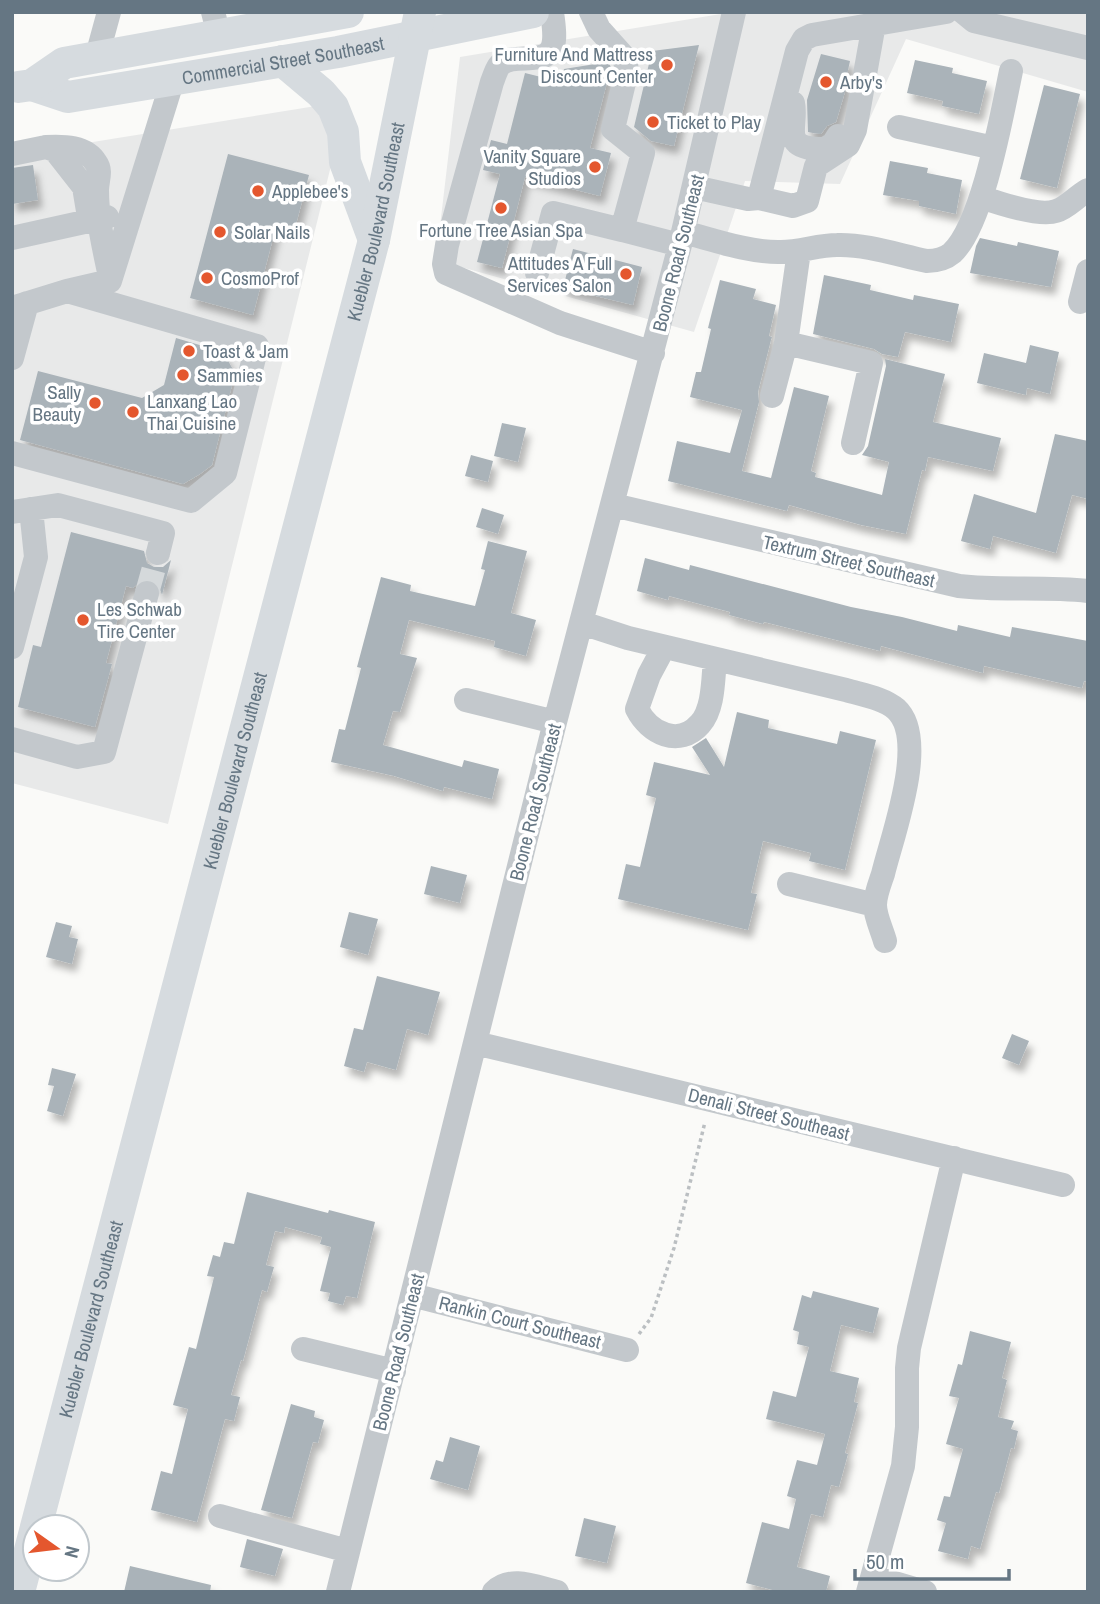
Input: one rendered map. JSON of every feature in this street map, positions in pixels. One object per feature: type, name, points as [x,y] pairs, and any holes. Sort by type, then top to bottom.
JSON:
[{"type":"main road","name":"Commercial Street Southeast","points":[[22,87],[64,63],[216,24],[348,12]]},
{"type":"main road","name":"Commercial Street Southeast","points":[[22,87],[68,97],[283,61],[418,24],[533,12]]},
{"type":"main road","name":"Kuebler Boulevard Southeast","points":[[40,1513],[374,240],[418,24]]},
{"type":"main road","points":[[283,61],[321,93],[333,107],[343,132],[345,162],[374,240]]},
{"type":"street","points":[[97,56],[109,12]]},
{"type":"street","points":[[552,12],[552,50],[540,57],[504,62],[499,66],[492,82],[447,245],[444,264],[446,273],[560,323],[653,353]]},
{"type":"street","points":[[591,12],[599,29],[624,57],[627,70],[612,129],[643,153],[622,230]]},
{"type":"street","name":"Boone Road Southeast","points":[[338,1592],[555,722],[682,238],[734,12]]},
{"type":"street","points":[[759,198],[797,51],[804,39],[812,34],[946,12]]},
{"type":"street","points":[[963,12],[974,21],[1088,48]]},
{"type":"street","points":[[694,187],[793,206],[807,201],[816,166],[848,145],[855,130],[874,24]]},
{"type":"street","points":[[788,85],[795,108],[791,131],[793,138],[808,147],[825,149],[833,144],[838,136],[854,74],[869,54]]},
{"type":"street","points":[[537,273],[553,213],[622,230],[776,252],[835,244],[852,245],[927,261],[939,260],[951,254],[960,243],[981,197],[1011,71]]},
{"type":"street","points":[[104,289],[132,212],[173,79]]},
{"type":"street","points":[[899,127],[993,148]]},
{"type":"street","points":[[12,154],[46,147],[60,154],[84,187],[94,220],[104,289]]},
{"type":"street","points":[[981,197],[1047,213],[1058,211],[1088,190]]},
{"type":"street","points":[[12,238],[132,212]]},
{"type":"street","points":[[772,396],[786,342],[799,251]]},
{"type":"street","points":[[1080,302],[1088,271]]},
{"type":"street","points":[[12,358],[20,306],[67,291],[104,289],[257,346],[225,473],[191,502],[12,453]]},
{"type":"street","points":[[786,342],[871,363],[852,443]]},
{"type":"street","points":[[12,648],[36,557],[22,510],[58,505],[160,543]]},
{"type":"street","name":"Textrum Street Southeast","points":[[613,505],[959,586],[1088,591]]},
{"type":"street","points":[[12,740],[77,757],[104,752],[147,593]]},
{"type":"street","points":[[582,622],[628,638],[880,700],[895,708],[903,717],[909,734],[911,757],[875,905],[885,941]]},
{"type":"street","points":[[664,647],[649,675],[637,709],[654,731],[669,736],[685,734],[701,723],[709,705],[715,659]]},
{"type":"street","points":[[466,700],[555,722]]},
{"type":"street","points":[[789,884],[875,905]]},
{"type":"street","name":"Denali Street Southeast","points":[[475,1043],[1063,1185]]},
{"type":"street","points":[[925,1592],[871,1585],[903,1466],[907,1427],[907,1368],[916,1316],[954,1158]]},
{"type":"street","name":"Rankin Court Southeast","points":[[412,1295],[627,1350]]},
{"type":"street","points":[[303,1349],[394,1371]]},
{"type":"street","points":[[220,1516],[348,1551]]},
{"type":"street","points":[[494,1592],[501,1585],[517,1582],[557,1592]]},
{"type":"path","points":[[627,1350],[651,1318],[674,1248],[711,1100]]},
{"type":"shaded area","points":[[733,12],[1088,12],[1088,92],[906,39],[840,184],[745,181],[694,332],[436,260],[460,57]]},
{"type":"shaded area","points":[[347,101],[168,824],[12,783],[12,155]]},
{"type":"building","points":[[699,45],[674,146],[651,141],[634,127],[652,51]]},
{"type":"building","points":[[821,54],[850,61],[845,84],[847,85],[836,122],[827,126],[821,134],[808,132],[807,100]]},
{"type":"building","points":[[915,60],[953,68],[952,73],[987,81],[979,114],[942,106],[943,101],[907,93]]},
{"type":"building","points":[[608,62],[611,67],[590,148],[611,153],[600,196],[525,177],[502,268],[477,262],[500,174],[483,170],[491,140],[507,144],[525,73],[561,82],[564,69]]},
{"type":"building","points":[[1044,85],[1080,94],[1057,188],[1020,179]]},
{"type":"building","points":[[228,154],[309,175],[295,228],[277,223],[253,315],[190,298]]},
{"type":"building","points":[[890,161],[928,168],[927,173],[962,180],[956,214],[919,206],[919,201],[883,195]]},
{"type":"building","points":[[33,165],[38,200],[12,204],[12,168]]},
{"type":"building","points":[[980,238],[1017,246],[1018,242],[1059,251],[1051,287],[970,273]]},
{"type":"building","points":[[573,249],[642,267],[633,305],[563,288]]},
{"type":"building","points":[[824,275],[871,285],[870,290],[913,300],[914,295],[959,304],[951,342],[905,332],[898,357],[813,334]]},
{"type":"building","points":[[720,280],[756,289],[753,299],[776,305],[769,336],[772,337],[758,392],[759,402],[742,471],[771,478],[794,387],[829,396],[811,471],[816,473],[815,477],[882,495],[889,462],[862,455],[868,446],[886,366],[885,359],[945,374],[933,422],[1001,438],[993,471],[928,457],[925,471],[922,470],[906,534],[789,505],[787,511],[668,481],[677,441],[730,453],[742,410],[690,397],[696,372],[701,372]]},
{"type":"building","points":[[176,338],[223,352],[235,373],[212,465],[200,474],[183,484],[20,440],[38,371],[142,398],[164,385]]},
{"type":"building","points":[[1030,345],[1059,352],[1050,394],[1027,388],[1026,395],[977,383],[984,353],[1026,363]]},
{"type":"building","points":[[502,423],[526,428],[518,462],[494,456]]},
{"type":"building","points":[[1055,434],[1088,441],[1088,499],[1072,495],[1056,553],[993,536],[990,549],[961,541],[974,494],[1036,513]]},
{"type":"building","points":[[471,455],[493,461],[488,482],[465,476]]},
{"type":"building","points":[[482,508],[504,515],[498,534],[476,527]]},
{"type":"building","name":"Les Schwab Tire Center","points":[[71,532],[144,551],[147,563],[154,567],[163,567],[171,560],[162,595],[158,583],[150,579],[143,579],[133,588],[126,586],[106,663],[112,664],[95,727],[18,707],[33,645],[41,647]]},
{"type":"building","points":[[488,541],[527,551],[511,613],[536,620],[526,656],[494,647],[495,641],[409,620],[400,654],[417,658],[400,712],[393,711],[383,745],[462,767],[464,760],[499,769],[492,799],[444,787],[443,791],[394,776],[331,762],[339,729],[345,730],[361,668],[357,667],[381,577],[411,585],[410,591],[475,606],[485,570],[481,569]]},
{"type":"building","points":[[645,558],[689,570],[690,565],[851,607],[957,631],[958,625],[1010,637],[1012,627],[1088,641],[1088,682],[1084,681],[1082,688],[984,666],[983,673],[881,646],[880,651],[764,622],[763,624],[669,596],[668,600],[637,591]]},
{"type":"building","points":[[737,712],[769,720],[768,728],[837,744],[840,731],[876,740],[845,870],[809,861],[811,853],[763,841],[751,893],[757,894],[748,930],[618,899],[626,864],[640,867],[656,798],[646,795],[654,762],[710,775],[692,747],[706,738],[724,767]]},
{"type":"building","points":[[431,866],[467,875],[460,903],[424,894]]},
{"type":"building","points":[[349,912],[378,919],[368,955],[340,947]]},
{"type":"building","points":[[56,922],[72,926],[69,937],[78,939],[72,964],[46,957]]},
{"type":"building","points":[[377,976],[440,992],[428,1035],[407,1029],[396,1070],[367,1062],[364,1072],[344,1066],[354,1028],[363,1030]]},
{"type":"building","points":[[1012,1034],[1029,1041],[1019,1065],[1002,1058]]},
{"type":"building","points":[[52,1068],[76,1074],[63,1116],[47,1111],[54,1086],[48,1085]]},
{"type":"building","points":[[247,1192],[375,1222],[357,1298],[346,1296],[343,1305],[328,1301],[330,1293],[320,1291],[331,1247],[320,1244],[322,1237],[285,1227],[284,1233],[275,1231],[266,1265],[274,1267],[267,1292],[262,1290],[231,1395],[240,1397],[234,1421],[225,1419],[197,1522],[151,1510],[161,1471],[172,1474],[188,1409],[173,1405],[189,1347],[196,1349],[214,1277],[207,1276],[213,1255],[220,1257],[224,1242],[234,1244]]},
{"type":"building","points":[[813,1291],[879,1308],[873,1333],[841,1325],[830,1371],[859,1378],[854,1402],[858,1403],[839,1487],[831,1485],[823,1517],[811,1514],[797,1567],[830,1576],[826,1592],[780,1592],[746,1583],[762,1522],[789,1529],[796,1499],[787,1496],[797,1460],[817,1465],[825,1434],[766,1419],[773,1391],[796,1397],[809,1347],[797,1344],[799,1332],[793,1330],[802,1295],[811,1298]]},
{"type":"building","points":[[970,1331],[1011,1342],[1002,1378],[1007,1380],[998,1417],[1014,1421],[1011,1429],[1018,1431],[999,1493],[996,1492],[980,1549],[971,1546],[968,1559],[938,1551],[946,1523],[937,1520],[944,1496],[950,1497],[963,1449],[946,1444],[959,1398],[949,1396],[958,1364],[962,1365]]},
{"type":"building","points":[[291,1404],[315,1411],[314,1417],[324,1420],[318,1443],[313,1442],[292,1518],[261,1510]]},
{"type":"building","points":[[450,1437],[480,1446],[468,1490],[430,1479],[436,1460],[443,1462]]},
{"type":"building","points":[[584,1518],[616,1526],[607,1563],[575,1556]]},
{"type":"building","points":[[247,1539],[283,1549],[275,1576],[240,1567]]},
{"type":"building","points":[[130,1566],[211,1585],[210,1592],[124,1592]]},
{"type":"tunnel","points":[[147,593],[158,553]]},
{"type":"place","name":"Furniture And Mattress Discount Center","points":[[667,65]]},
{"type":"place","name":"Arby's","points":[[826,82]]},
{"type":"place","name":"Ticket to Play","points":[[653,122]]},
{"type":"place","name":"Vanity Square Studios","points":[[595,167]]},
{"type":"place","name":"Applebee's","points":[[258,191]]},
{"type":"place","name":"Fortune Tree Asian Spa","points":[[501,208]]},
{"type":"place","name":"Solar Nails","points":[[220,232]]},
{"type":"place","name":"Attitudes A Full Services Salon","points":[[626,274]]},
{"type":"place","name":"CosmoProf","points":[[207,278]]},
{"type":"place","name":"Toast & Jam","points":[[189,351]]},
{"type":"place","name":"Sammies","points":[[183,375]]},
{"type":"place","name":"Sally Beauty","points":[[95,403]]},
{"type":"place","name":"Lanxang Lao Thai Cuisine","points":[[133,412]]},
{"type":"place","name":"Les Schwab Tire Center","points":[[83,620]]}]
